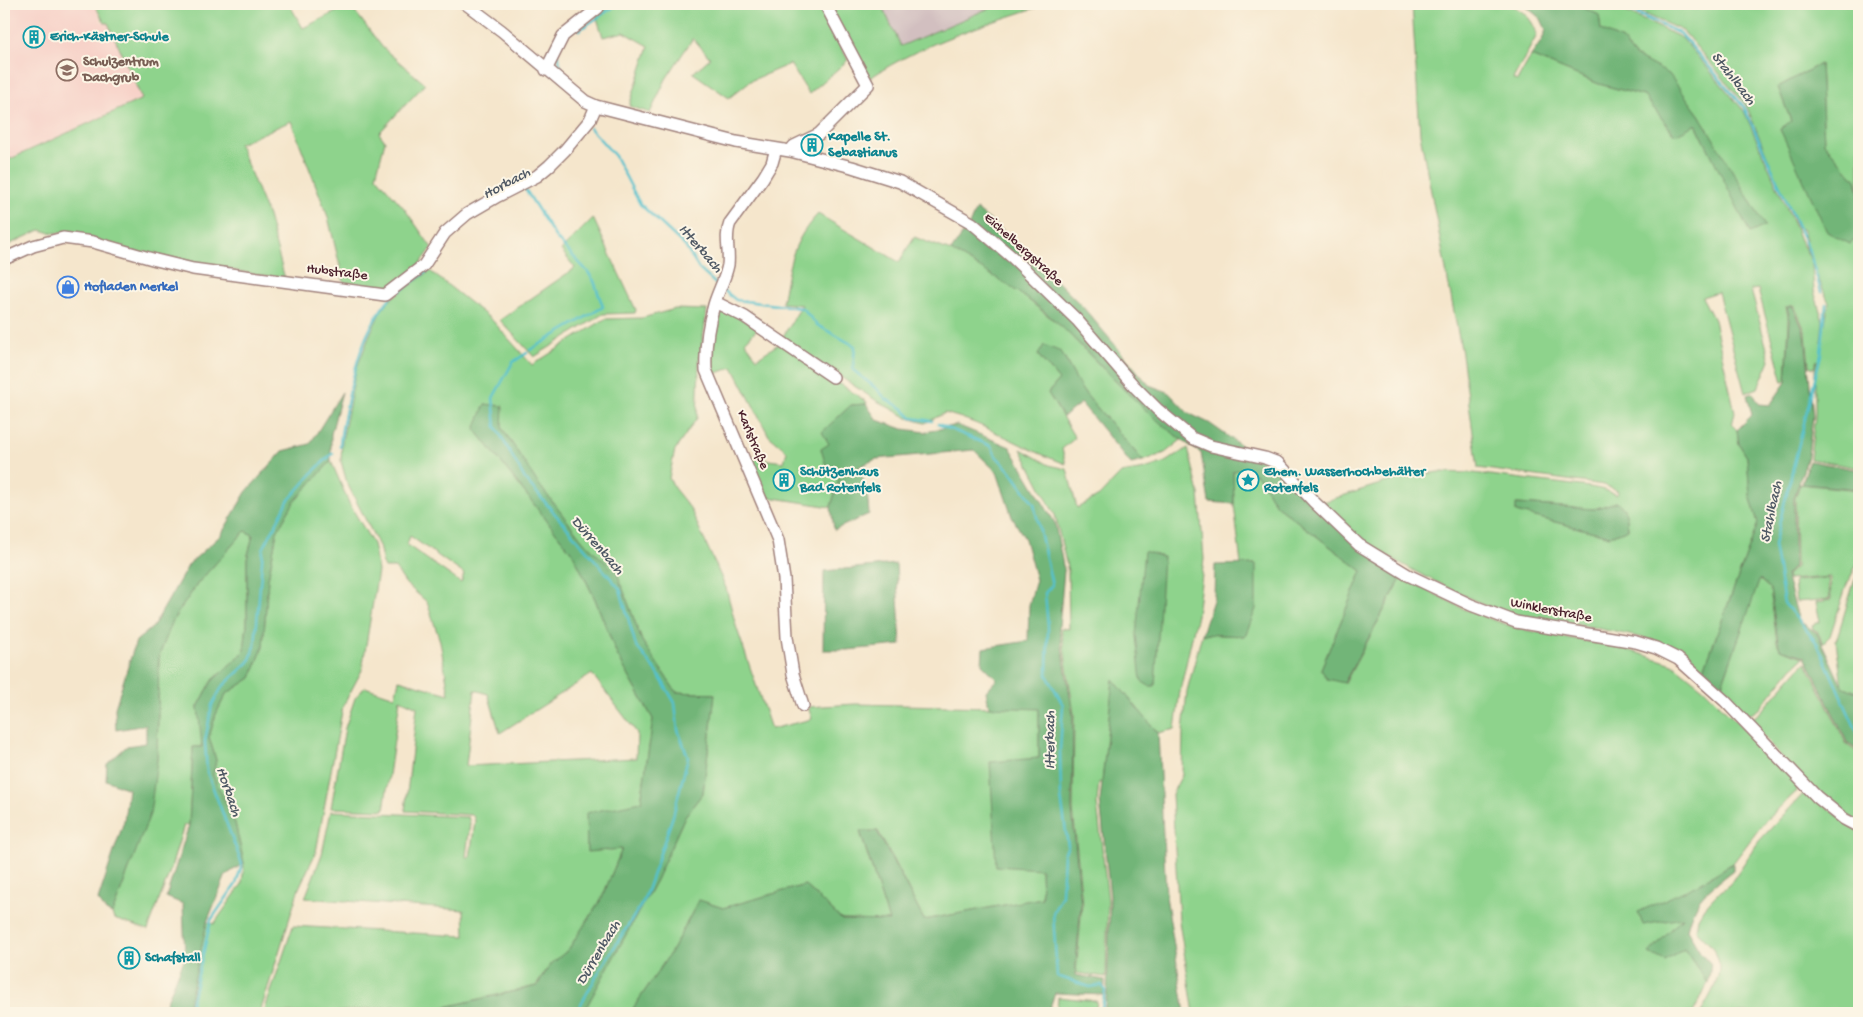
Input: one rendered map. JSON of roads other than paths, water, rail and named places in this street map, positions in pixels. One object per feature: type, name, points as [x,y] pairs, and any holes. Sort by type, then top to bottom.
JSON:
[{"type":"street","name":"Eichelbergstraße","points":[[466,4],[502,31],[576,94],[596,106],[736,142],[790,152],[852,167],[900,182],[972,223],[1013,258],[1077,320],[1156,409],[1192,438]]},
{"type":"street","points":[[790,152],[794,146],[819,134],[868,85],[825,4]]},
{"type":"street","points":[[546,70],[563,36],[598,8]]},
{"type":"street","name":"Hubstraße","points":[[4,258],[32,246],[63,238],[93,242],[193,269],[385,295],[424,265],[445,233],[467,214],[537,176],[549,166],[590,120],[596,106]]},
{"type":"street","name":"Karlstraße","points":[[776,149],[772,163],[730,223],[726,233],[728,262],[706,354],[706,370],[778,540],[784,579],[786,637],[793,674],[804,706]]},
{"type":"street","points":[[719,294],[744,317],[832,377]]},
{"type":"street","name":"Winklerstraße","points":[[1192,438],[1212,446],[1265,458],[1278,463],[1314,502],[1360,545],[1408,575],[1471,605],[1516,622],[1636,642],[1656,648],[1678,659],[1725,701],[1817,797],[1844,818],[1859,826]]},
{"type":"waterway","points":[[579,30],[618,4]]},
{"type":"waterway","name":"Stahlbach","points":[[1616,4],[1681,34],[1744,107],[1810,253],[1821,292]]},
{"type":"waterway","points":[[559,55],[561,66],[571,83]]},
{"type":"waterway","name":"Itterbach","points":[[590,128],[615,156],[640,204],[685,246],[699,269],[718,286]]},
{"type":"waterway","name":"Dürrenbach","points":[[525,189],[556,238],[594,281],[603,307],[530,350]]},
{"type":"waterway","name":"Horbach","points":[[433,263],[438,253]]},
{"type":"waterway","name":"Horbach","points":[[400,291],[427,271]]},
{"type":"waterway","name":"Itterbach","points":[[722,289],[736,300],[802,308],[817,325],[855,346],[853,370],[877,389],[886,399],[902,408],[912,418],[932,421]]},
{"type":"waterway","name":"Horbach","points":[[340,447],[341,432],[349,394],[361,350],[374,322],[391,297]]},
{"type":"waterway","name":"Stahlbach","points":[[1826,304],[1821,354],[1774,545],[1784,603],[1817,643],[1859,736]]},
{"type":"waterway","name":"Dürrenbach","points":[[527,353],[513,362],[493,398],[496,427],[525,479],[620,589],[636,646],[657,672],[675,703],[678,730],[688,757],[673,816],[643,902],[601,968],[576,1013]]},
{"type":"waterway","name":"Itterbach","points":[[938,424],[991,446],[996,456],[1012,473],[1034,504],[1052,585],[1045,593],[1048,627],[1047,675],[1063,705],[1060,749],[1061,797],[1068,846],[1064,854],[1062,895],[1053,913],[1057,976],[1090,987],[1102,985],[1105,991],[1101,1013]]},
{"type":"waterway","name":"Horbach","points":[[189,1013],[211,920],[236,884],[242,864],[207,772],[205,741],[212,705],[222,687],[249,662],[255,646],[263,549],[288,501],[333,453]]},
{"type":"place","name":"Erich-Kästner-Schule","points":[[34,37]]},
{"type":"place","name":"Schulzentrum Dachgrub","points":[[67,70]]},
{"type":"place","name":"Kapelle St. Sebastianus","points":[[812,145]]},
{"type":"place","name":"Hofladen Merkel","points":[[68,287]]},
{"type":"place","name":"Schützenhaus Bad Rotenfels","points":[[784,480]]},
{"type":"place","name":"Ehem. Wasserhochbehälter Rotenfels","points":[[1248,480]]},
{"type":"place","name":"Schafstall","points":[[129,958]]}]
